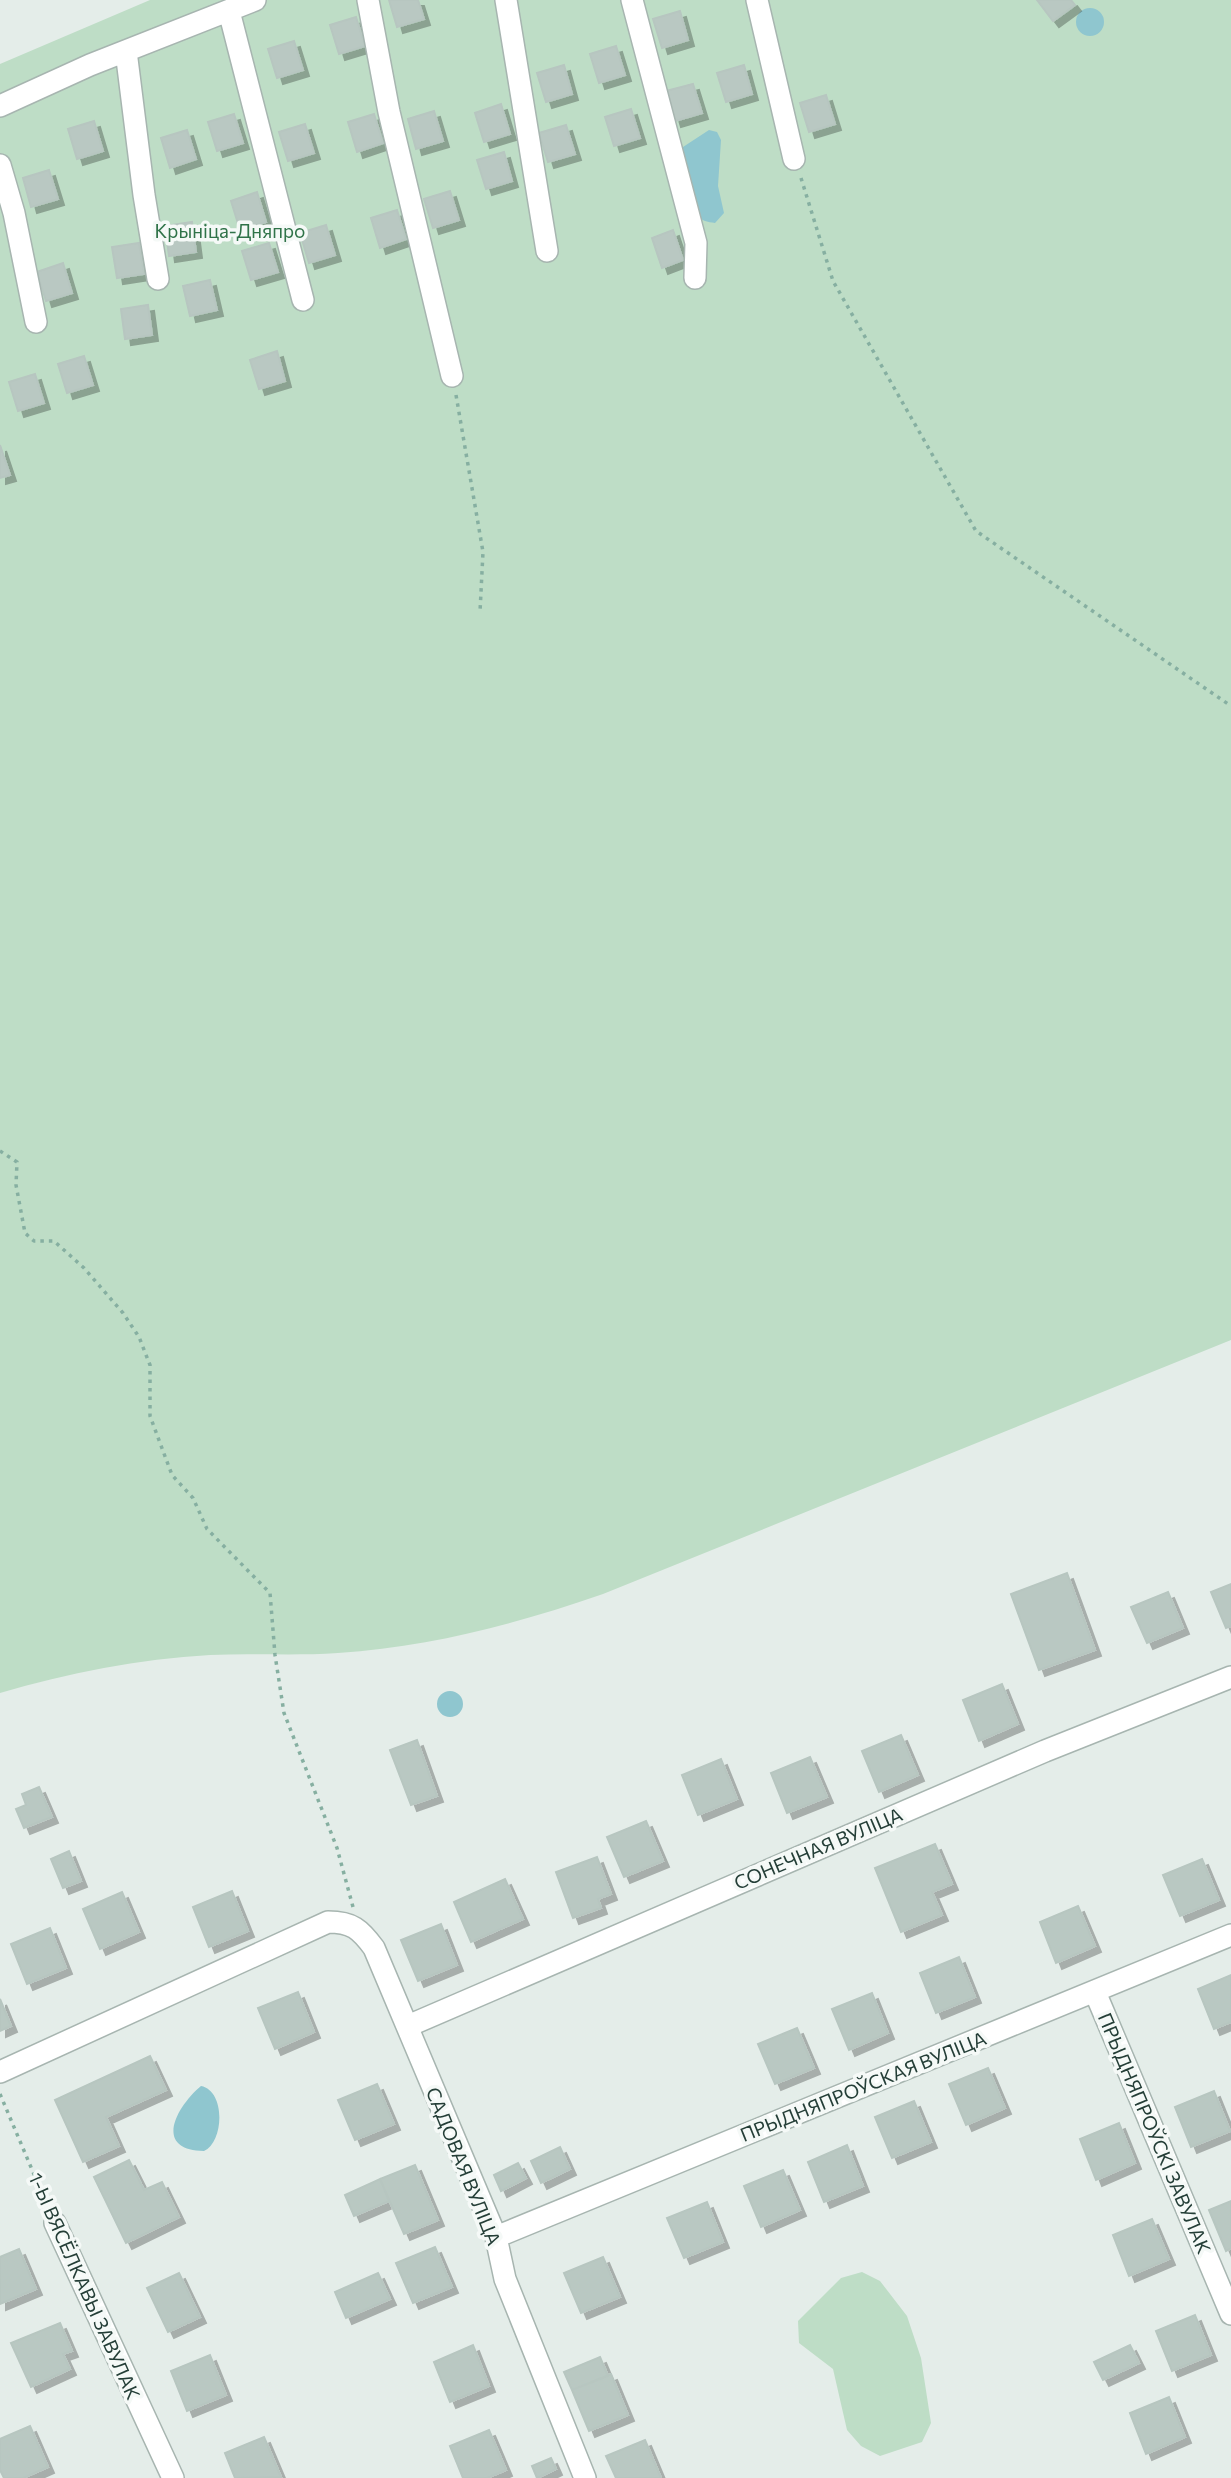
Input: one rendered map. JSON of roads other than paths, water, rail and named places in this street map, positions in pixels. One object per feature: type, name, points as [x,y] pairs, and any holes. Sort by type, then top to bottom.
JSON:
[{"type":"street","points":[[0,106],[255,0]]},
{"type":"street","points":[[368,0],[394,134],[452,376]]},
{"type":"street","points":[[506,0],[547,251]]},
{"type":"street","points":[[632,0],[695,243],[695,278]]},
{"type":"street","points":[[757,0],[794,159]]},
{"type":"street","points":[[229,11],[303,300]]},
{"type":"street","points":[[127,51],[133,116],[158,279]]},
{"type":"street","points":[[0,165],[14,213],[36,322]]},
{"type":"street","name":"СОНЕЧНАЯ ВУЛІЦА","points":[[408,2026],[1045,1751],[1231,1677]]},
{"type":"street","name":"САДОВАЯ ВУЛІЦА","points":[[0,2072],[328,1922],[346,1922],[360,1929],[374,1948],[496,2237],[505,2279],[585,2478]]},
{"type":"street","name":"ПРЫДНЯПРОЎСКАЯ ВУЛІЦА","points":[[496,2237],[1231,1935]]},
{"type":"street","name":"ПРЫДНЯПРОЎСКІ ЗАВУЛАК","points":[[1095,1992],[1231,2314]]},
{"type":"street","name":"1-Ы ВЯСЁЛКАВЫ ЗАВУЛАК","points":[[55,2223],[173,2478]]},
{"type":"water","points":[[1090,8],[1100,12],[1104,22],[1100,32],[1090,36],[1080,32],[1076,22],[1080,12]]},
{"type":"water","points":[[709,130],[717,132],[721,140],[718,186],[724,213],[715,223],[707,222],[696,213],[687,190],[682,162],[683,147]]},
{"type":"water","points":[[450,1691],[459,1695],[463,1704],[459,1713],[450,1717],[441,1713],[437,1704],[441,1695]]},
{"type":"water","points":[[201,2086],[215,2097],[219,2117],[215,2138],[211,2146],[204,2151],[188,2149],[178,2143],[174,2135],[174,2126],[184,2104]]},
{"type":"park label","name":"Крыніца-Дняпро","points":[[230,230]]}]
